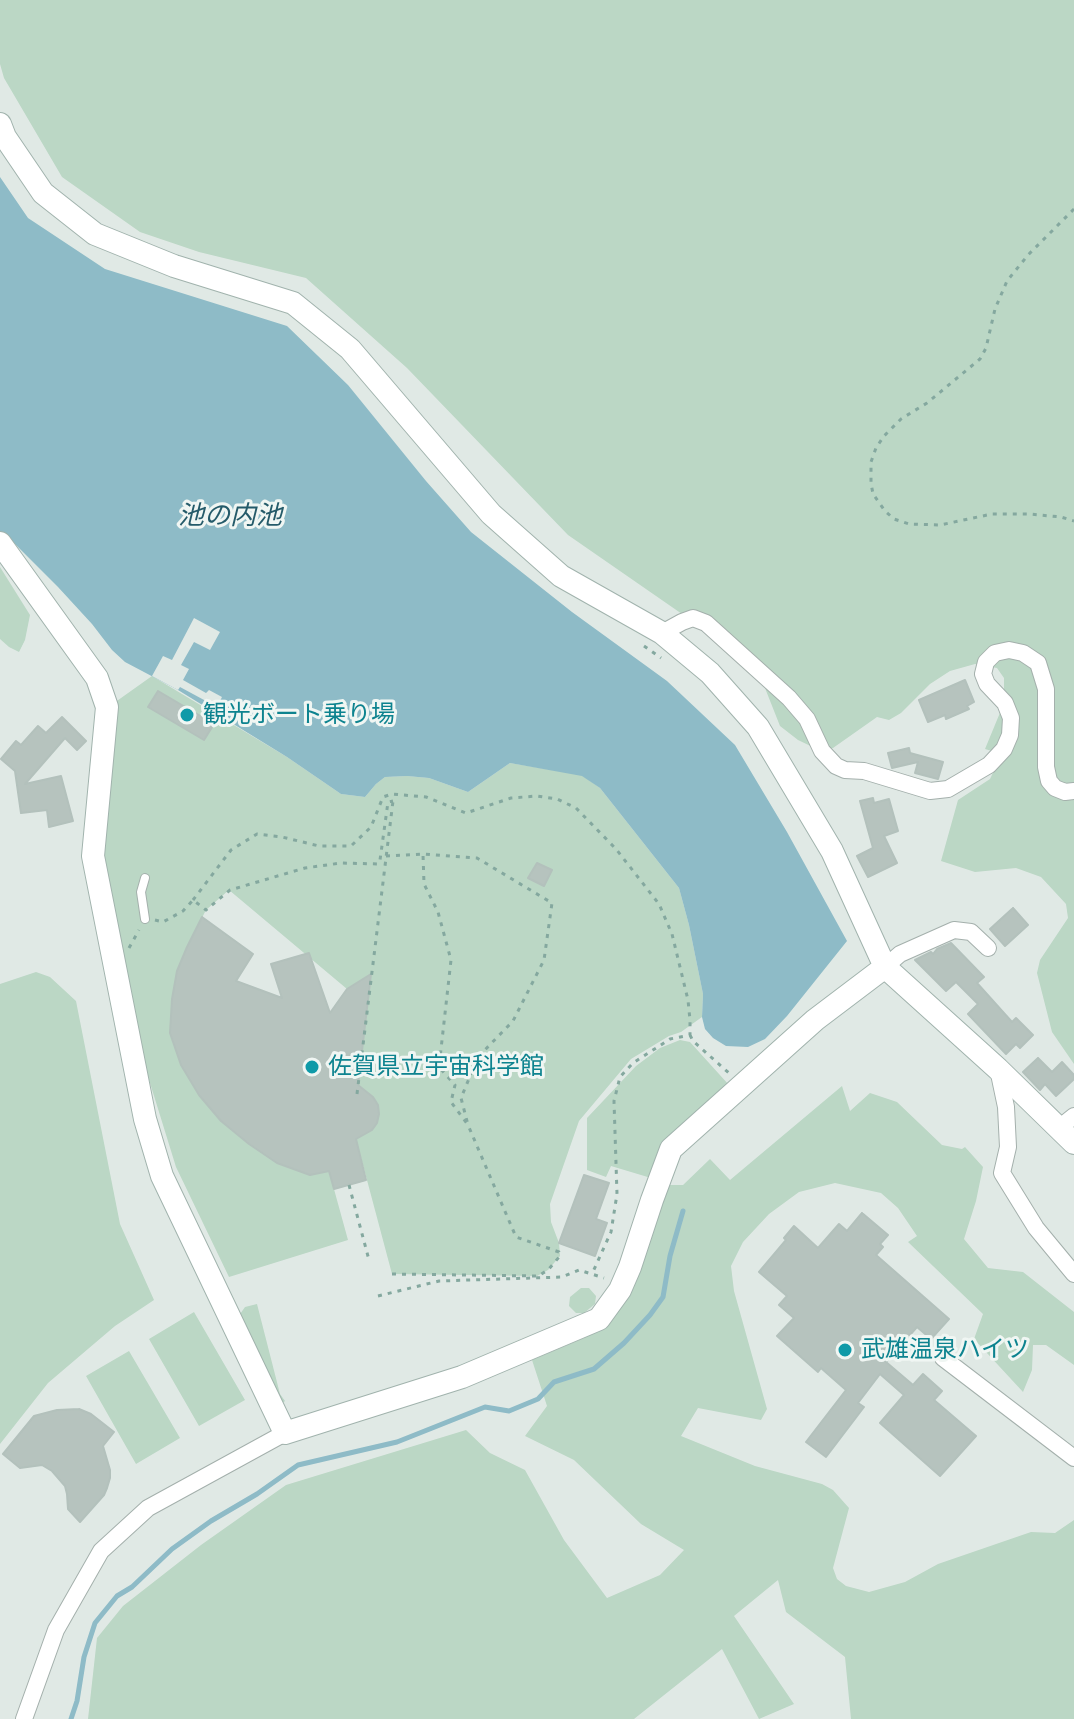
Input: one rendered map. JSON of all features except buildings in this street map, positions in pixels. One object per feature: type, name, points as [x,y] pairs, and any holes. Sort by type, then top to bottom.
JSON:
[{"type":"street","points":[[0,124],[5,137],[43,193],[95,234],[174,266],[293,303],[350,349],[491,514],[561,576],[653,640],[710,673],[758,727],[832,851],[885,967],[1069,1129]]},
{"type":"street","points":[[0,543],[97,678],[107,707],[93,856],[145,1119],[162,1176],[285,1433]]},
{"type":"street","points":[[653,640],[693,618],[706,623],[789,698],[807,719],[822,751],[836,766],[930,791],[948,789],[989,765],[1004,749],[1010,735],[1011,718],[1005,703],[987,684],[983,674],[986,662],[995,653],[1009,650],[1023,653],[1038,663],[1046,689],[1046,767],[1049,781],[1055,788],[1074,791]]},
{"type":"street","points":[[24,1719],[56,1630],[101,1551],[148,1508],[285,1433],[462,1377],[599,1319],[620,1290],[630,1267],[671,1149],[815,1020],[900,954],[954,930],[971,932],[988,948]]},
{"type":"street","points":[[998,1069],[1006,1107],[1008,1147],[1002,1173],[1036,1228],[1074,1274]]},
{"type":"street","points":[[943,1358],[1074,1458]]},
{"type":"lane","points":[[145,878],[141,892],[145,919]]},
{"type":"path","points":[[1074,209],[1007,281],[980,359],[927,403],[901,419],[884,436],[871,462],[873,494],[894,519],[909,524],[940,525],[992,514],[1029,514],[1074,521]]},
{"type":"path","points":[[653,640],[670,665]]},
{"type":"path","points":[[145,919],[163,922],[183,911],[231,850],[257,834],[319,846],[351,846],[371,827],[383,797],[392,794],[426,797],[466,813],[511,798],[537,796],[557,799],[576,808],[616,849],[659,904],[672,934],[688,1000],[690,1035],[731,1075]]},
{"type":"path","points":[[193,900],[206,910],[230,890],[305,868],[341,863],[378,864],[388,802],[393,801],[357,1094]]},
{"type":"path","points":[[386,856],[423,854],[477,858],[552,903],[544,960],[513,1021],[478,1057],[461,1098],[468,1125],[516,1237],[559,1252],[560,1256],[556,1263],[538,1276],[392,1274]]},
{"type":"path","points":[[423,854],[424,884],[438,912],[451,960],[439,1067],[455,1085],[451,1102],[468,1125]]},
{"type":"path","points":[[592,1274],[611,1232],[617,1194],[614,1101],[620,1077],[633,1063],[670,1039],[690,1035]]},
{"type":"path","points":[[721,1080],[740,1072]]},
{"type":"path","points":[[349,1185],[369,1260]]},
{"type":"path","points":[[378,1296],[439,1281],[562,1277],[579,1270],[614,1281]]},
{"type":"green space","points":[[0,0],[1074,0],[1074,1064],[1052,1032],[1037,973],[1040,960],[1068,918],[1066,904],[1041,877],[1016,868],[975,872],[941,861],[958,800],[990,779],[1002,754],[985,749],[1004,703],[1004,678],[997,668],[975,664],[950,671],[930,684],[901,713],[889,720],[877,717],[833,748],[821,751],[798,740],[780,726],[763,683],[695,623],[568,535],[407,368],[306,278],[199,252],[140,232],[62,177],[4,78],[0,64]]},
{"type":"green space","points":[[0,567],[30,615],[19,652],[0,639]]},
{"type":"green space","points":[[152,676],[287,757],[341,794],[365,797],[385,777],[407,776],[429,778],[468,792],[510,763],[582,775],[600,788],[679,888],[703,994],[702,1017],[631,1059],[579,1121],[550,1204],[551,1222],[560,1256],[548,1270],[537,1276],[392,1274],[355,1135],[377,1105],[373,1097],[358,1085],[371,975],[347,989],[229,890],[206,910],[177,971],[170,1033],[181,1065],[199,1095],[221,1121],[277,1163],[310,1175],[329,1171],[348,1240],[229,1277],[176,1167],[116,973],[103,887],[103,803],[114,703]]},
{"type":"green space","points":[[36,972],[50,977],[76,1001],[120,1224],[154,1300],[115,1326],[48,1383],[0,1444],[0,984]]},
{"type":"green space","points":[[680,1040],[690,1042],[729,1085],[651,1178],[611,1166],[606,1177],[587,1170],[587,1118],[636,1066],[660,1048]]},
{"type":"green space","points":[[842,1086],[850,1111],[870,1093],[897,1102],[942,1145],[965,1147],[983,1167],[964,1239],[988,1268],[1023,1272],[1074,1312],[1074,1365],[1046,1345],[1033,1345],[1032,1370],[1023,1392],[974,1339],[983,1314],[908,1242],[917,1236],[898,1208],[881,1193],[835,1183],[799,1192],[769,1214],[743,1242],[731,1266],[734,1291],[767,1409],[761,1420],[698,1408],[681,1436],[755,1466],[822,1484],[833,1490],[849,1508],[833,1568],[837,1579],[846,1586],[869,1592],[905,1582],[938,1564],[1031,1532],[1055,1533],[1074,1520],[1074,1719],[851,1719],[845,1657],[786,1612],[778,1580],[734,1616],[794,1704],[759,1719],[722,1649],[634,1719],[88,1719],[97,1638],[123,1606],[201,1545],[286,1485],[466,1430],[490,1453],[525,1470],[564,1540],[607,1598],[660,1575],[684,1550],[641,1524],[574,1460],[525,1436],[547,1406],[532,1360],[584,1338],[628,1296],[667,1185],[683,1185],[710,1159],[730,1180]]},
{"type":"green space","points":[[581,1288],[589,1288],[596,1296],[595,1304],[584,1313],[576,1313],[569,1306],[570,1297]]},
{"type":"green space","points":[[257,1304],[280,1394],[285,1401],[280,1405],[238,1317],[245,1307]]},
{"type":"green space","points":[[194,1312],[245,1400],[199,1426],[149,1339]]},
{"type":"green space","points":[[129,1351],[180,1438],[136,1464],[86,1376]]},
{"type":"water","name":"池の内池","points":[[0,177],[28,218],[105,269],[287,326],[348,385],[471,532],[572,612],[667,681],[735,745],[847,941],[765,1039],[748,1047],[726,1046],[705,1029],[703,994],[679,888],[600,788],[582,776],[510,763],[468,792],[429,778],[407,776],[385,777],[365,797],[341,794],[178,690],[125,662],[58,587],[0,532]]},
{"type":"pier","points":[[194,618],[220,632],[210,650],[194,642],[181,665],[189,669],[183,680],[206,693],[209,690],[222,697],[217,707],[152,676],[163,656],[172,660]]},
{"type":"waterway","points":[[71,1719],[84,1657],[95,1623],[117,1596],[132,1587],[172,1549],[298,1465],[397,1442],[485,1407],[509,1411],[538,1399],[554,1382],[594,1369],[624,1343],[663,1297],[670,1256],[683,1211]]},
{"type":"place","name":"観光ボート乗り場","points":[[187,715]]},
{"type":"place","name":"佐賀県立宇宙科学館","points":[[312,1067]]},
{"type":"place","name":"武雄温泉ハイツ","points":[[845,1350]]}]
